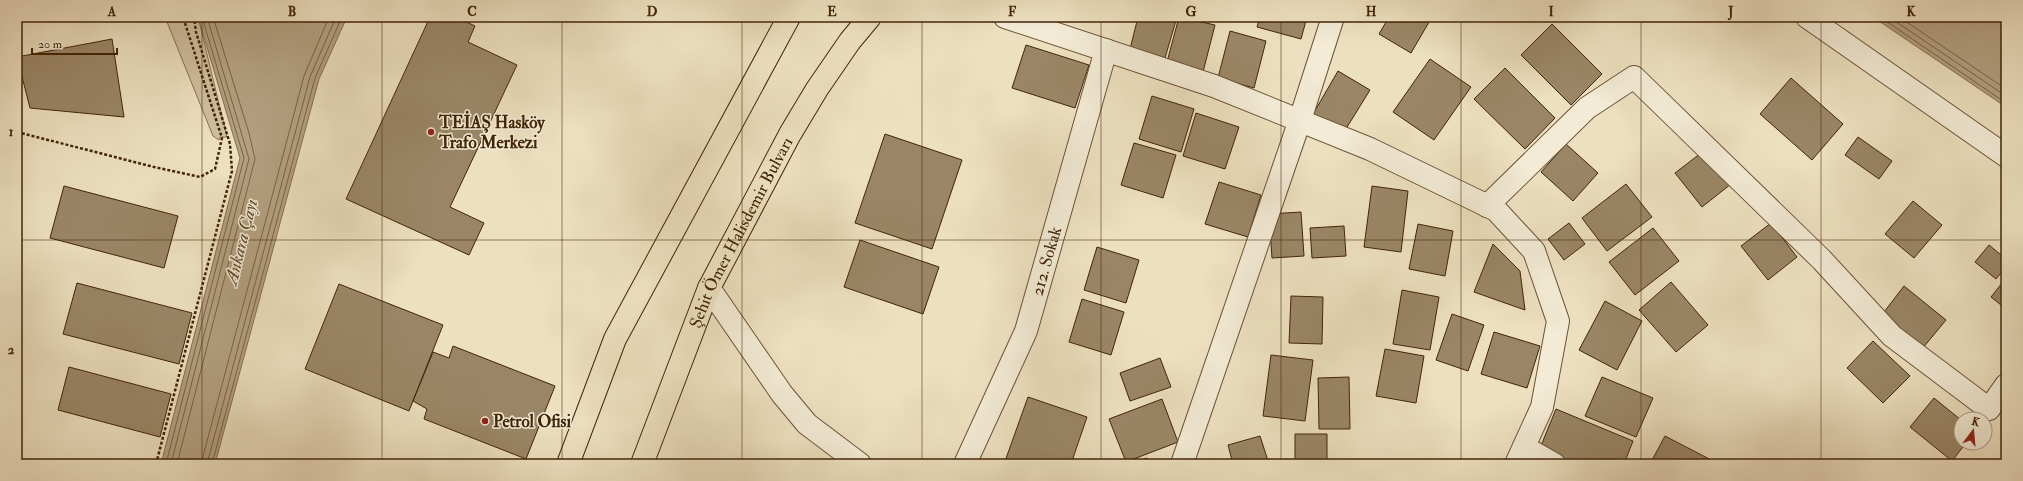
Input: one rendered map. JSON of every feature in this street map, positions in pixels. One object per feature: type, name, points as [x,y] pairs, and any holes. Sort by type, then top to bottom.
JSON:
[{"type":"highway","points":[[568,464],[615,339],[789,17]]},
{"type":"highway","name":"Şehit Ömer Halisdemir Bulvarı","points":[[642,464],[709,288],[790,134],[821,83],[870,17]]},
{"type":"street","points":[[1005,17],[1214,86],[1370,149],[1496,210],[1534,251],[1558,321],[1542,407],[1520,456],[1554,464]]},
{"type":"street","points":[[1182,464],[1300,120],[1333,17]]},
{"type":"street","points":[[1807,17],[2006,156]]},
{"type":"street","name":"212. Sokak","points":[[965,464],[1026,331],[1106,50]]},
{"type":"street","points":[[1488,206],[1587,108],[1634,77],[1822,260],[1892,336],[1989,409],[2006,386]]},
{"type":"street","points":[[709,288],[782,394],[807,424],[860,464]]},
{"type":"path","points":[[17,132],[200,177],[215,169],[222,138],[182,17]]},
{"type":"path","points":[[156,464],[232,171],[230,144],[196,32],[194,17]]},
{"type":"shaded area","points":[[165,17],[198,17],[227,137],[220,137],[219,140],[213,136]]},
{"type":"water","name":"Ankara Çayı","points":[[198,17],[347,17],[319,79],[215,464],[161,464],[240,158]]},
{"type":"water","points":[[1873,17],[2005,17],[2006,107]]},
{"type":"building","name":"TEİAŞ Hasköy Trafo Merkezi","points":[[430,17],[456,17],[475,26],[468,42],[517,65],[450,207],[484,223],[469,255],[346,199]]},
{"type":"building","points":[[1138,17],[1177,17],[1165,58],[1130,49]]},
{"type":"building","points":[[1179,17],[1215,25],[1203,72],[1167,62]]},
{"type":"building","points":[[1260,17],[1307,17],[1301,39],[1257,27]]},
{"type":"building","points":[[1389,17],[1432,17],[1411,53],[1379,34]]},
{"type":"building","points":[[1552,24],[1602,74],[1571,105],[1521,55]]},
{"type":"building","points":[[1230,31],[1266,41],[1254,88],[1218,78]]},
{"type":"building","points":[[112,39],[124,117],[30,108],[17,57]]},
{"type":"building","points":[[1026,45],[1089,65],[1075,108],[1012,88]]},
{"type":"building","points":[[1430,59],[1471,87],[1434,140],[1393,112]]},
{"type":"building","points":[[1505,68],[1555,118],[1525,149],[1474,99]]},
{"type":"building","points":[[1338,71],[1370,90],[1344,132],[1313,114]]},
{"type":"building","points":[[1791,78],[1843,124],[1812,160],[1760,114]]},
{"type":"building","points":[[1152,96],[1194,109],[1181,152],[1139,139]]},
{"type":"building","points":[[1196,113],[1239,127],[1225,169],[1183,156]]},
{"type":"building","points":[[885,134],[962,160],[932,249],[855,223]]},
{"type":"building","points":[[1858,137],[1892,161],[1879,179],[1845,155]]},
{"type":"building","points":[[1134,143],[1176,155],[1163,198],[1121,185]]},
{"type":"building","points":[[1566,144],[1598,173],[1573,201],[1541,172]]},
{"type":"building","points":[[1705,150],[1731,184],[1702,207],[1675,173]]},
{"type":"building","points":[[1219,182],[1261,195],[1248,237],[1205,224]]},
{"type":"building","points":[[1626,184],[1652,217],[1607,251],[1582,218]]},
{"type":"building","points":[[64,186],[178,216],[164,268],[50,238]]},
{"type":"building","points":[[1372,186],[1408,191],[1401,252],[1364,247]]},
{"type":"building","points":[[1913,201],[1942,225],[1914,258],[1885,234]]},
{"type":"building","points":[[1301,212],[1304,256],[1272,258],[1269,214]]},
{"type":"building","points":[[1569,223],[1585,244],[1564,260],[1548,239]]},
{"type":"building","points":[[1771,223],[1797,257],[1768,280],[1741,246]]},
{"type":"building","points":[[1418,224],[1453,231],[1445,276],[1409,269]]},
{"type":"building","points":[[1344,226],[1346,256],[1312,258],[1310,228]]},
{"type":"building","points":[[1653,228],[1679,261],[1635,295],[1609,262]]},
{"type":"building","points":[[860,240],[939,267],[923,314],[844,287]]},
{"type":"building","points":[[1493,244],[1520,271],[1525,310],[1474,292]]},
{"type":"building","points":[[1989,245],[2006,259],[2006,267],[1996,279],[1975,262]]},
{"type":"building","points":[[1097,247],[1139,260],[1126,303],[1084,290]]},
{"type":"building","points":[[2006,278],[2006,309],[1991,297]]},
{"type":"building","points":[[1671,282],[1708,325],[1676,352],[1639,310]]},
{"type":"building","points":[[77,283],[192,313],[179,364],[63,334]]},
{"type":"building","points":[[339,284],[443,325],[409,411],[305,369]]},
{"type":"building","points":[[1904,286],[1946,320],[1922,349],[1881,316]]},
{"type":"building","points":[[1402,290],[1439,297],[1430,350],[1393,344]]},
{"type":"building","points":[[1291,296],[1323,297],[1322,344],[1289,343]]},
{"type":"building","points":[[1082,299],[1124,312],[1111,355],[1069,342]]},
{"type":"building","points":[[1605,301],[1642,321],[1617,370],[1579,350]]},
{"type":"building","points":[[1452,314],[1484,325],[1468,371],[1436,360]]},
{"type":"building","points":[[1494,332],[1540,346],[1527,388],[1481,374]]},
{"type":"building","points":[[1873,341],[1910,376],[1883,403],[1847,368]]},
{"type":"building","points":[[453,346],[555,386],[526,459],[424,419],[427,409],[413,401],[433,352],[449,358]]},
{"type":"building","points":[[1385,349],[1424,356],[1416,403],[1376,396]]},
{"type":"building","points":[[1271,355],[1313,360],[1305,421],[1263,416]]},
{"type":"building","points":[[1160,358],[1171,387],[1130,401],[1120,373]]},
{"type":"building","points":[[69,367],[171,394],[160,437],[58,410]]},
{"type":"building","points":[[1349,377],[1350,429],[1319,429],[1318,378]]},
{"type":"building","points":[[1602,377],[1653,398],[1636,437],[1585,416]]},
{"type":"building","points":[[1028,397],[1087,417],[1071,464],[1004,464]]},
{"type":"building","points":[[1934,398],[1953,413],[1953,451],[1960,451],[1952,461],[1910,427]]},
{"type":"building","points":[[1162,399],[1178,442],[1126,462],[1109,419]]},
{"type":"building","points":[[1556,409],[1633,441],[1624,464],[1615,464],[1601,459],[1598,464],[1564,464],[1538,453]]},
{"type":"building","points":[[1295,434],[1327,434],[1327,464],[1295,464]]},
{"type":"building","points":[[1260,436],[1269,464],[1233,464],[1228,445]]},
{"type":"building","points":[[1665,436],[1717,463],[1650,464]]},
{"type":"building","points":[[1147,458],[1149,464],[1130,464]]},
{"type":"place","name":"TEİAŞ Hasköy Trafo Merkezi","points":[[431,132]]},
{"type":"place","name":"Petrol Ofisi","points":[[485,421]]}]
